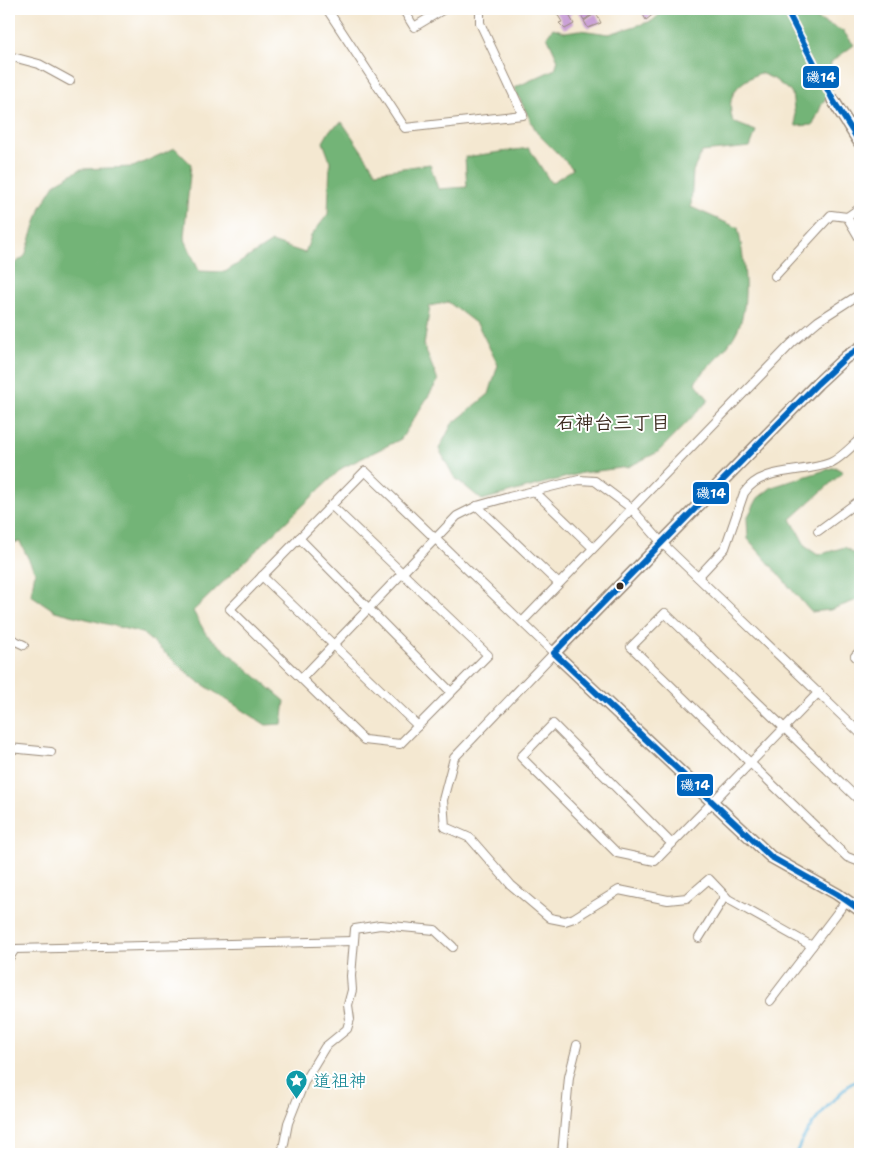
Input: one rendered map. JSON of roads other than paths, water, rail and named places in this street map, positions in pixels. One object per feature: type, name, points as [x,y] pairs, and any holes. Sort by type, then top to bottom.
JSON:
[{"type":"street","points":[[111,9],[120,9]]},
{"type":"street","points":[[327,9],[405,128],[523,114],[480,23],[480,9]]},
{"type":"street","points":[[402,9],[414,27],[444,9]]},
{"type":"street","points":[[9,56],[39,64],[70,81]]},
{"type":"street","points":[[833,100],[860,143]]},
{"type":"street","points":[[775,276],[831,215],[847,217],[860,208]]},
{"type":"street","points":[[847,217],[860,239]]},
{"type":"street","points":[[522,622],[792,343],[818,321],[860,294]]},
{"type":"street","points":[[812,946],[725,896],[709,880],[687,898],[668,900],[620,890],[574,918],[565,921],[550,918],[500,874],[470,838],[445,827],[443,800],[454,758],[817,384],[846,357],[860,348]]},
{"type":"street","points":[[698,576],[725,548],[748,486],[774,474],[831,463],[859,444]]},
{"type":"street","points":[[331,505],[488,655],[400,744],[364,740],[230,609],[331,505],[365,471],[554,653],[771,857],[847,900],[860,910]]},
{"type":"street","points":[[302,678],[457,516],[477,506],[534,491],[579,480],[595,481],[631,508],[662,543],[860,733]]},
{"type":"street","points":[[534,491],[593,548]]},
{"type":"street","points":[[818,531],[860,500]]},
{"type":"street","points":[[477,506],[558,583]]},
{"type":"street","points":[[299,538],[452,692]]},
{"type":"street","points":[[262,576],[418,726]]},
{"type":"street","points":[[860,801],[783,729],[665,612],[631,647],[847,858],[860,862]]},
{"type":"street","points":[[9,638],[24,645]]},
{"type":"street","points":[[860,651],[855,656],[860,661]]},
{"type":"street","points":[[672,844],[553,724],[521,757],[617,853],[655,862],[819,692]]},
{"type":"street","points":[[9,748],[51,752]]},
{"type":"street","points":[[699,938],[725,896]]},
{"type":"street","points":[[770,1001],[847,900]]},
{"type":"street","points":[[282,1154],[288,1123],[305,1080],[325,1047],[347,1029],[350,1019],[348,1005],[352,990],[355,929],[380,924],[435,930],[453,947]]},
{"type":"street","points":[[9,958],[12,946],[353,941]]},
{"type":"street","points":[[562,1154],[569,1077],[577,1045]]},
{"type":"waterway","points":[[796,1154],[806,1134],[832,1101],[860,1077]]},
{"type":"tunnel","points":[[786,9],[833,100]]},
{"type":"place","name":"道祖神","points":[[297,1100]]},
{"type":"district","name":"石神台三丁目","points":[[613,422]]}]
